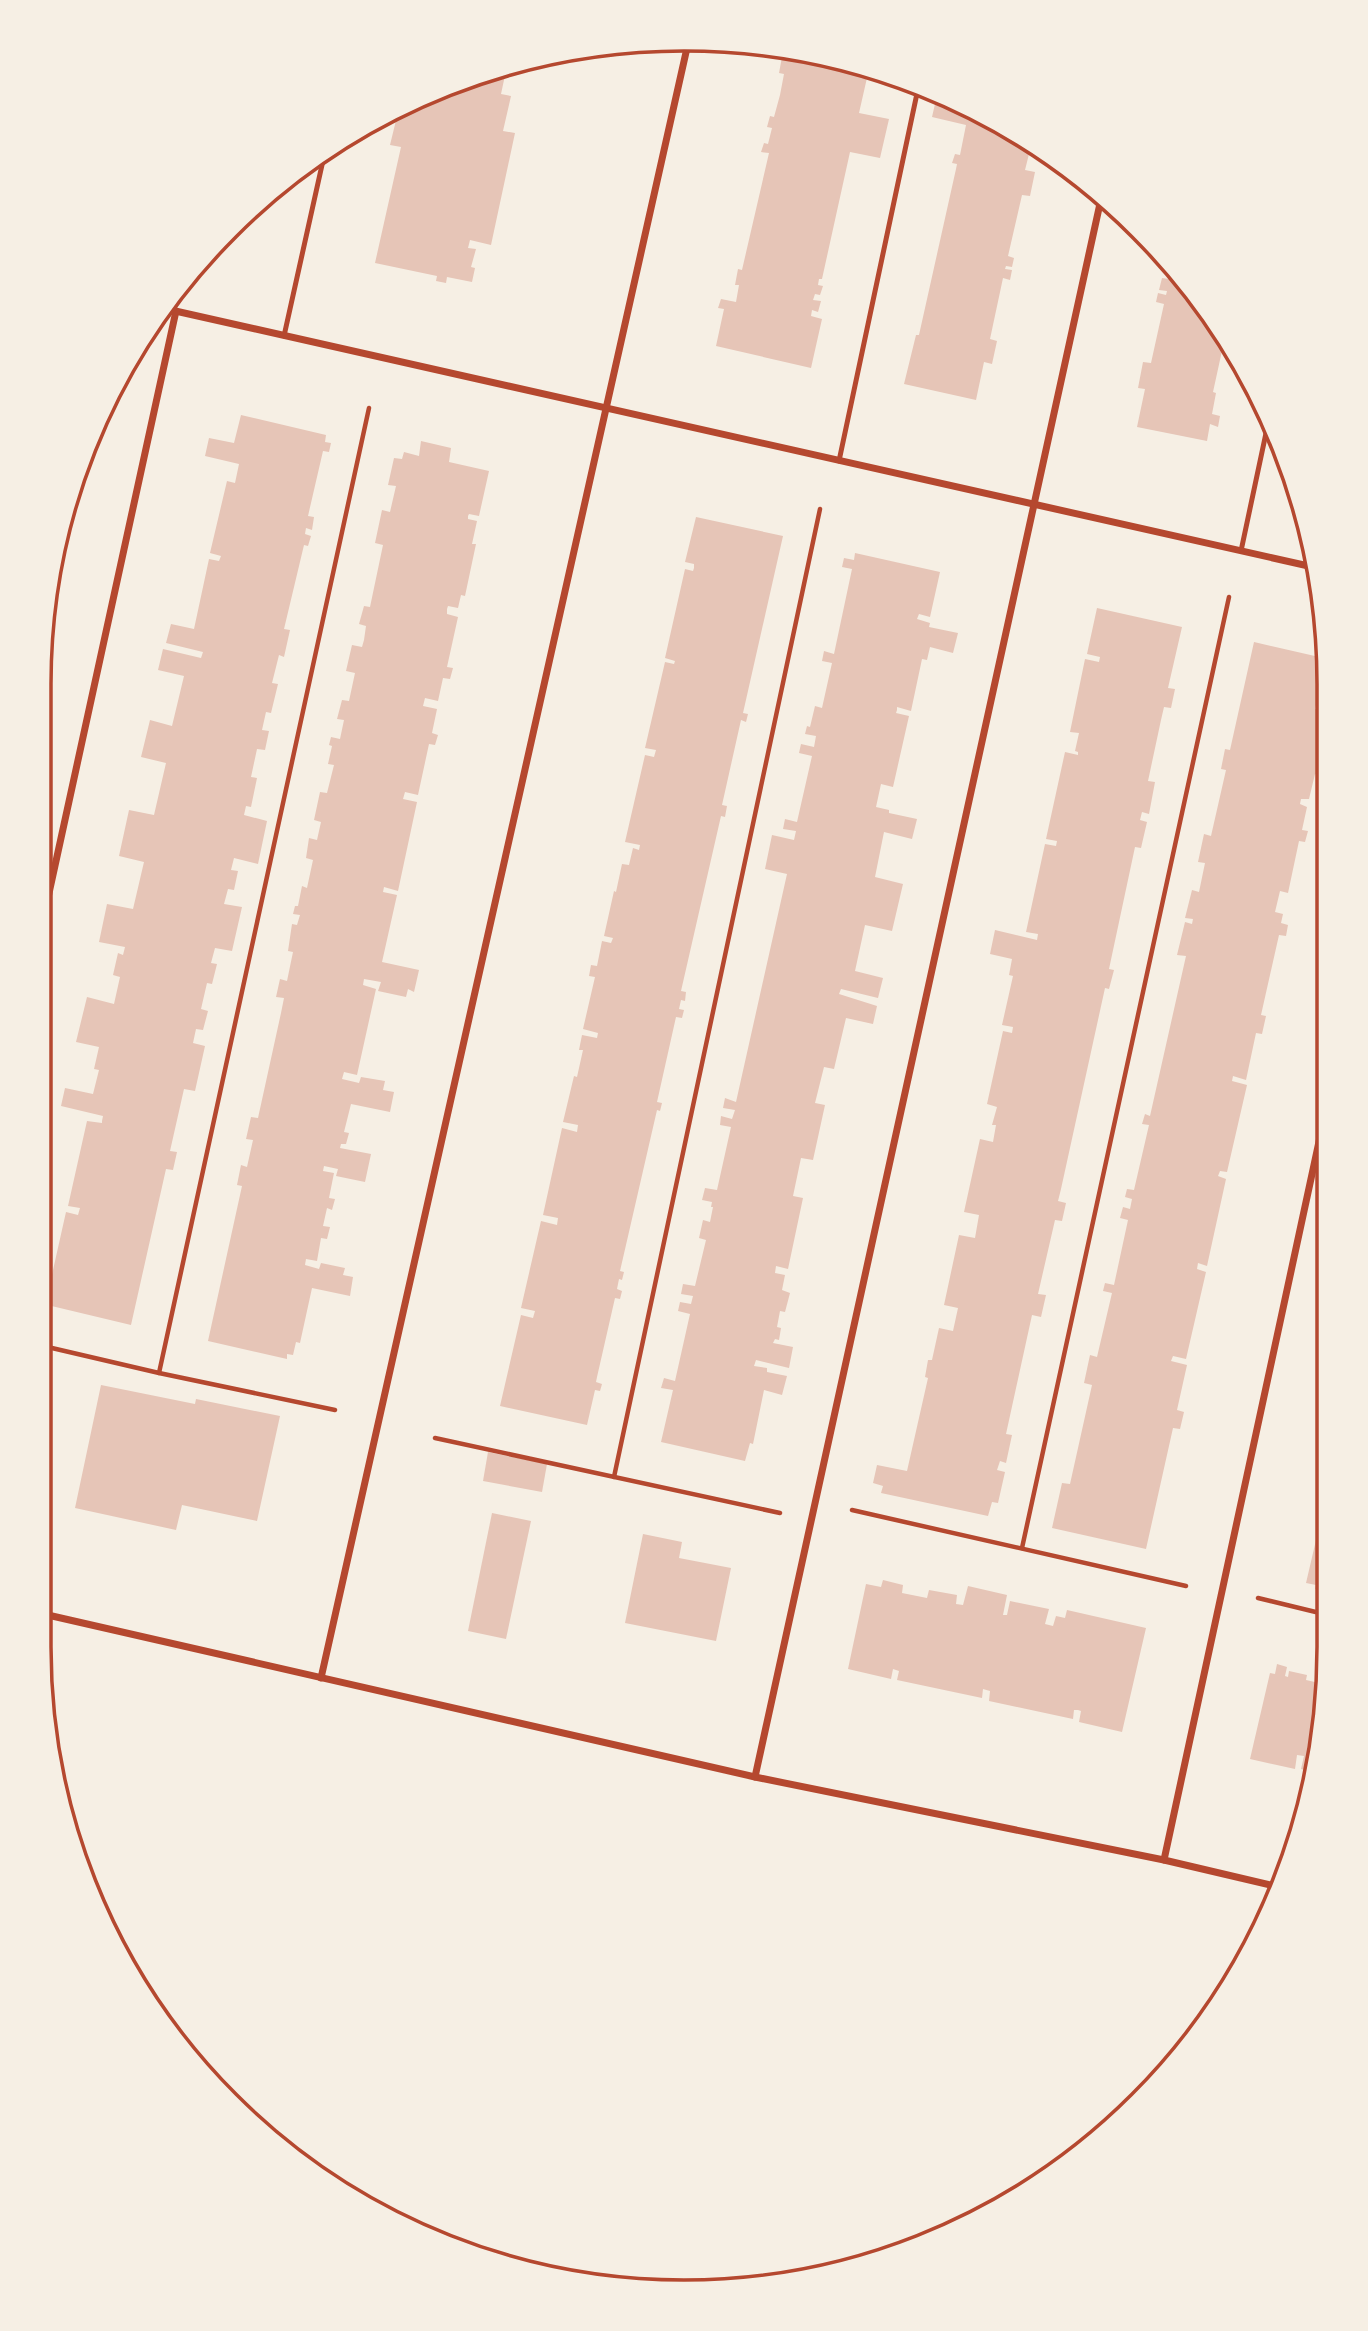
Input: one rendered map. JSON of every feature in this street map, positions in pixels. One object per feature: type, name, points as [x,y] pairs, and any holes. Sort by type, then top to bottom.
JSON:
[{"type":"street","points":[[321,1678],[686,51]]},
{"type":"street","points":[[755,1777],[1099,206]]},
{"type":"street","points":[[51,888],[176,311],[1306,565]]},
{"type":"street","points":[[1164,1860],[1317,1151]]},
{"type":"street","points":[[51,1616],[755,1777],[1164,1860],[1271,1885]]},
{"type":"lane","points":[[839,461],[917,95]]},
{"type":"lane","points":[[284,336],[322,164]]},
{"type":"lane","points":[[1241,551],[1266,435]]},
{"type":"path","points":[[159,1373],[369,408]]},
{"type":"path","points":[[614,1476],[820,509]]},
{"type":"path","points":[[1022,1548],[1229,597]]},
{"type":"path","points":[[51,1348],[335,1410]]},
{"type":"path","points":[[435,1438],[780,1513]]},
{"type":"path","points":[[852,1510],[1186,1586]]},
{"type":"path","points":[[1258,1598],[1317,1612]]},
{"type":"building","points":[[782,59],[867,78],[859,113],[889,119],[880,158],[850,152],[822,279],[819,279],[818,285],[823,286],[820,295],[815,294],[813,300],[821,301],[818,312],[812,310],[811,316],[822,319],[811,368],[716,346],[724,309],[718,308],[721,299],[736,302],[738,269],[742,270],[769,153],[761,152],[764,143],[768,144],[772,128],[767,127],[770,116],[774,117],[784,74],[779,73]]},
{"type":"building","points":[[505,77],[501,94],[511,96],[503,131],[515,133],[491,245],[470,240],[468,248],[476,249],[471,267],[475,268],[472,282],[447,277],[446,283],[436,281],[437,276],[375,263],[401,147],[390,145],[396,120],[442,99]]},
{"type":"building","points":[[935,103],[964,116],[1029,153],[1025,170],[1035,172],[1030,196],[1022,195],[1008,256],[1014,258],[1012,267],[1006,266],[1005,269],[1012,270],[1010,280],[1003,278],[990,339],[997,341],[992,364],[984,362],[976,400],[904,384],[916,335],[919,335],[956,169],[957,164],[952,163],[955,154],[960,155],[966,125],[932,117]]},
{"type":"building","points":[[1162,278],[1169,279],[1211,332],[1222,350],[1213,392],[1216,393],[1212,414],[1220,416],[1218,427],[1210,424],[1207,441],[1137,427],[1145,389],[1138,388],[1143,362],[1151,363],[1164,304],[1156,302],[1158,293],[1166,295],[1167,291],[1159,290]]},
{"type":"building","points":[[241,415],[326,435],[325,442],[331,443],[329,452],[323,451],[308,516],[314,517],[312,530],[306,528],[305,534],[311,536],[308,546],[304,545],[284,629],[290,630],[284,657],[279,655],[272,683],[278,684],[271,713],[266,712],[262,730],[269,731],[265,750],[257,749],[251,777],[257,778],[251,807],[246,806],[244,815],[267,821],[258,864],[234,858],[231,870],[238,871],[234,890],[228,889],[224,904],[242,907],[232,951],[215,948],[211,963],[217,964],[212,984],[207,983],[201,1009],[208,1011],[203,1030],[196,1029],[193,1043],[205,1046],[195,1091],[184,1089],[170,1151],[177,1152],[173,1170],[166,1169],[131,1325],[51,1306],[51,1279],[66,1212],[78,1215],[80,1208],[68,1206],[87,1121],[102,1123],[103,1116],[61,1106],[65,1088],[93,1094],[99,1070],[94,1069],[99,1047],[76,1042],[87,997],[114,1004],[120,977],[113,975],[118,953],[123,955],[125,947],[99,942],[107,904],[133,909],[144,862],[119,856],[129,810],[154,815],[166,763],[141,757],[150,720],[172,726],[184,676],[158,670],[163,649],[201,658],[203,652],[166,643],[171,624],[194,629],[209,559],[219,561],[221,556],[210,553],[227,481],[235,483],[239,464],[205,456],[209,438],[234,443]]},
{"type":"building","points":[[421,441],[451,448],[449,462],[489,471],[479,516],[468,516],[468,519],[477,521],[472,544],[476,544],[465,596],[461,595],[458,608],[448,606],[447,609],[447,614],[458,617],[447,667],[453,668],[450,679],[443,678],[438,701],[425,698],[423,706],[437,709],[432,733],[438,735],[435,745],[429,744],[418,795],[405,792],[403,799],[417,802],[398,891],[384,887],[383,892],[397,895],[382,962],[419,970],[414,992],[408,989],[406,997],[378,991],[381,982],[364,979],[363,985],[376,989],[357,1075],[344,1072],[342,1079],[359,1083],[361,1077],[385,1081],[383,1090],[394,1092],[390,1112],[351,1104],[344,1132],[349,1133],[346,1144],[341,1144],[340,1148],[371,1154],[365,1182],[336,1176],[338,1169],[324,1166],[323,1171],[334,1173],[329,1198],[335,1199],[332,1210],[327,1208],[323,1226],[330,1227],[327,1239],[321,1238],[317,1261],[306,1259],[305,1265],[319,1269],[321,1263],[345,1268],[343,1275],[353,1277],[350,1296],[312,1288],[300,1343],[296,1342],[293,1355],[287,1354],[287,1359],[208,1341],[242,1186],[237,1185],[241,1165],[247,1167],[253,1140],[246,1139],[251,1117],[258,1118],[284,998],[276,997],[280,979],[287,981],[293,952],[288,951],[292,924],[297,925],[300,915],[293,914],[295,906],[298,906],[302,886],[307,888],[313,860],[306,858],[309,838],[317,840],[321,822],[314,820],[320,792],[327,793],[334,765],[328,764],[332,746],[329,745],[331,737],[340,739],[344,720],[337,719],[342,700],[349,701],[355,673],[346,671],[352,645],[362,647],[364,640],[366,626],[359,624],[364,606],[370,607],[383,545],[375,543],[382,510],[390,512],[396,486],[388,485],[394,458],[402,459],[404,452],[419,456]]},
{"type":"building","points":[[696,517],[783,536],[743,713],[748,714],[746,722],[741,720],[722,805],[727,806],[725,817],[721,816],[681,991],[686,992],[685,1001],[681,1000],[679,1009],[684,1010],[682,1018],[676,1017],[657,1102],[662,1103],[660,1111],[657,1110],[620,1271],[624,1272],[617,1289],[622,1291],[620,1299],[615,1298],[597,1377],[596,1382],[602,1384],[600,1391],[595,1390],[587,1425],[500,1406],[521,1315],[533,1318],[535,1311],[521,1308],[541,1221],[557,1225],[558,1218],[543,1215],[562,1128],[577,1132],[578,1125],[563,1122],[583,1050],[579,1050],[582,1035],[597,1038],[598,1033],[583,1029],[595,977],[589,976],[591,965],[597,966],[602,941],[611,943],[613,938],[604,936],[622,864],[629,865],[633,848],[639,850],[640,845],[625,842],[645,755],[654,757],[656,750],[645,748],[665,662],[674,664],[675,661],[665,658],[685,569],[693,571],[694,568],[694,564],[685,562]]},
{"type":"building","points":[[855,553],[940,572],[930,617],[919,614],[917,619],[930,623],[929,627],[958,633],[953,653],[930,647],[927,660],[922,659],[911,711],[897,707],[896,713],[909,716],[893,787],[881,784],[876,807],[889,810],[889,813],[917,819],[912,839],[884,832],[875,877],[903,884],[892,931],[865,925],[855,971],[883,978],[878,998],[841,989],[839,994],[877,1006],[873,1024],[846,1018],[834,1069],[824,1067],[815,1103],[825,1105],[813,1160],[801,1158],[793,1196],[803,1198],[788,1269],[776,1266],[775,1273],[785,1275],[782,1290],[790,1293],[785,1312],[780,1311],[777,1327],[781,1328],[779,1340],[775,1339],[773,1343],[793,1347],[789,1368],[756,1360],[754,1366],[787,1376],[782,1395],[764,1390],[753,1444],[750,1443],[745,1461],[661,1442],[673,1390],[661,1388],[664,1378],[675,1381],[690,1314],[678,1311],[680,1302],[691,1304],[693,1296],[681,1294],[683,1284],[695,1286],[706,1240],[699,1238],[703,1220],[710,1222],[713,1207],[712,1202],[702,1200],[705,1188],[717,1190],[731,1127],[720,1125],[721,1116],[732,1119],[735,1110],[723,1108],[725,1098],[736,1102],[787,874],[765,869],[772,835],[794,840],[796,831],[783,829],[785,819],[797,822],[812,756],[799,753],[801,744],[814,747],[816,736],[805,734],[807,726],[810,727],[815,706],[822,708],[832,663],[822,661],[824,651],[834,654],[852,569],[842,567],[844,558],[854,560]]},
{"type":"building","points":[[1097,608],[1182,627],[1168,688],[1175,689],[1171,708],[1164,707],[1161,720],[1148,781],[1155,782],[1149,814],[1142,812],[1140,820],[1147,822],[1141,848],[1135,847],[1109,969],[1114,970],[1109,989],[1105,988],[1058,1201],[1066,1203],[1062,1221],[1055,1220],[1038,1294],[1046,1295],[1041,1317],[1032,1315],[1006,1434],[1012,1435],[1006,1463],[1000,1461],[997,1470],[1005,1472],[998,1503],[992,1502],[988,1516],[881,1493],[883,1486],[873,1483],[877,1465],[907,1471],[928,1378],[925,1377],[928,1360],[932,1360],[939,1328],[953,1331],[958,1308],[944,1305],[959,1235],[975,1238],[979,1215],[964,1212],[980,1139],[993,1142],[996,1125],[992,1125],[997,1107],[987,1104],[1003,1031],[1012,1033],[1013,1027],[1002,1025],[1013,976],[1009,975],[1012,959],[990,954],[995,930],[1037,940],[1038,934],[1026,932],[1045,844],[1056,846],[1057,841],[1046,839],[1065,752],[1078,755],[1075,751],[1079,733],[1070,732],[1085,659],[1099,662],[1100,657],[1087,654]]},
{"type":"building","points":[[1254,642],[1316,656],[1317,775],[1315,774],[1309,799],[1301,799],[1300,804],[1307,807],[1302,830],[1308,831],[1305,842],[1299,841],[1288,893],[1280,891],[1275,912],[1283,914],[1281,923],[1288,925],[1286,936],[1279,935],[1261,1015],[1266,1016],[1262,1034],[1256,1033],[1246,1080],[1233,1076],[1232,1081],[1247,1085],[1227,1172],[1220,1171],[1218,1176],[1226,1179],[1207,1266],[1198,1263],[1197,1269],[1206,1272],[1186,1359],[1173,1356],[1171,1361],[1187,1365],[1177,1410],[1184,1412],[1180,1429],[1173,1428],[1146,1549],[1052,1528],[1062,1483],[1070,1484],[1092,1385],[1084,1383],[1090,1355],[1097,1357],[1112,1293],[1103,1291],[1105,1283],[1114,1285],[1128,1220],[1120,1218],[1123,1207],[1130,1209],[1132,1199],[1125,1197],[1127,1189],[1134,1190],[1149,1125],[1142,1124],[1145,1114],[1150,1116],[1186,956],[1177,955],[1185,922],[1192,924],[1193,919],[1185,918],[1192,890],[1199,892],[1205,863],[1198,862],[1204,834],[1211,836],[1226,770],[1221,769],[1225,749],[1230,750]]},
{"type":"building","points":[[101,1385],[195,1404],[196,1399],[280,1416],[257,1521],[182,1505],[176,1530],[75,1508]]},
{"type":"building","points":[[488,1452],[547,1464],[542,1492],[483,1481]]},
{"type":"building","points":[[492,1513],[531,1521],[506,1639],[468,1631]]},
{"type":"building","points":[[643,1534],[682,1542],[679,1558],[731,1568],[716,1641],[625,1623]]},
{"type":"building","points":[[1317,1536],[1317,1589],[1316,1585],[1306,1583]]},
{"type":"building","points":[[883,1580],[903,1585],[902,1593],[927,1598],[929,1590],[957,1595],[956,1604],[963,1605],[968,1586],[1007,1595],[1003,1615],[1007,1615],[1010,1601],[1049,1609],[1045,1624],[1053,1626],[1056,1616],[1065,1618],[1067,1610],[1146,1628],[1122,1732],[1079,1722],[1081,1711],[1078,1710],[1074,1710],[1073,1719],[989,1701],[990,1691],[983,1689],[982,1698],[897,1680],[899,1671],[893,1669],[891,1679],[848,1669],[866,1584],[881,1587]]},
{"type":"building","points":[[1277,1664],[1287,1667],[1285,1676],[1288,1677],[1289,1671],[1307,1675],[1306,1680],[1316,1682],[1305,1770],[1301,1769],[1304,1756],[1297,1755],[1295,1769],[1250,1759],[1270,1673],[1275,1674]]}]
